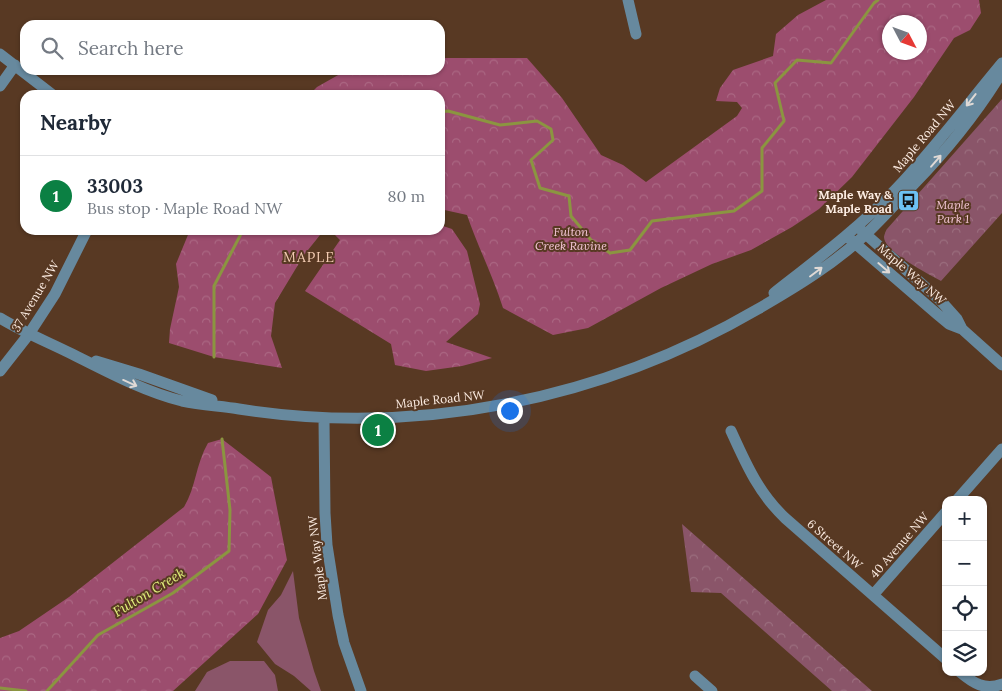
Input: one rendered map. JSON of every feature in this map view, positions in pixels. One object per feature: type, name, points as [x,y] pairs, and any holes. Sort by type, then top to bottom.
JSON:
[{"type":"street","points":[[628,0],[636,34]]},
{"type":"street","points":[[0,54],[20,69]]},
{"type":"street","name":"Maple Road NW","points":[[861,230],[929,154],[1002,63]]},
{"type":"street","points":[[0,86],[15,65]]},
{"type":"street","name":"Maple Road NW","points":[[0,318],[71,354],[139,374],[240,409],[287,416],[324,418],[392,417],[451,413],[502,406],[540,397],[621,374],[690,345],[745,316],[850,240],[929,169],[956,137],[1002,72]]},
{"type":"street","points":[[28,75],[47,90]]},
{"type":"street","name":"Maple Way NW","points":[[861,230],[940,300],[957,319],[962,329]]},
{"type":"street","name":"37 Avenue NW","points":[[0,371],[29,334],[55,294],[84,235]]},
{"type":"street","name":"Maple Way NW","points":[[850,240],[949,324],[962,329],[1002,365]]},
{"type":"street","name":"Maple Way NW","points":[[324,418],[324,504],[327,545],[344,643],[361,691]]},
{"type":"street","name":"6 Street NW","points":[[731,431],[755,482],[768,501],[942,655]]},
{"type":"street","points":[[961,496],[1002,449]]},
{"type":"street","name":"40 Avenue NW","points":[[873,595],[942,517]]},
{"type":"street","points":[[695,676],[712,691]]},
{"type":"street","points":[[965,676],[976,686],[990,690],[1002,684]]},
{"type":"green space","name":"Fulton Creek Ravine","points":[[826,0],[979,0],[981,13],[970,30],[954,38],[914,97],[852,177],[819,209],[751,250],[712,264],[661,288],[588,328],[553,335],[503,308],[467,215],[445,210],[445,90],[314,90],[338,75],[445,75],[445,58],[527,58],[562,98],[601,155],[623,165],[646,182],[737,116],[742,108],[737,102],[716,101],[720,88],[733,70],[773,56],[776,34],[798,15]]},
{"type":"green space","name":"Maple Park 1","points":[[1002,99],[1002,213],[941,281],[899,256],[886,243],[885,234],[887,229]]},
{"type":"green space","points":[[445,227],[452,229],[467,251],[480,304],[478,314],[446,342],[492,358],[462,366],[426,371],[395,365],[391,344],[305,291],[340,240],[335,235],[445,235]]},
{"type":"green space","points":[[188,235],[320,235],[304,255],[275,303],[271,336],[282,368],[214,357],[169,343],[179,287],[176,264]]},
{"type":"green space","points":[[222,439],[271,477],[287,560],[258,614],[173,691],[0,691],[0,638],[19,631],[69,597],[184,507],[208,443]]},
{"type":"green space","points":[[682,524],[872,691],[832,691],[721,593],[691,592]]},
{"type":"green space","points":[[293,571],[299,618],[321,691],[311,691],[294,676],[275,664],[257,642],[268,610],[281,595]]},
{"type":"green space","points":[[230,661],[264,661],[275,675],[278,691],[195,691],[207,672]]},
{"type":"waterway","name":"Fulton Creek","points":[[445,111],[500,125],[537,121],[551,129],[553,140],[531,160],[540,188],[569,196],[571,216],[591,240],[610,253],[630,250],[652,221],[734,211],[762,191],[762,148],[784,121],[775,83],[797,60],[831,63],[878,0]]},
{"type":"waterway","name":"Fulton Creek","points":[[214,357],[214,286],[240,235]]},
{"type":"waterway","name":"Fulton Creek","points":[[47,691],[98,635],[173,593],[229,551],[230,510],[222,439]]},
{"type":"waterway","name":"Fulton Creek","points":[[0,688],[26,691]]},
{"type":"place","name":"Maple Way & Maple Road","points":[[908,201]]},
{"type":"place","name":"33003","points":[[378,430]]},
{"type":"district","name":"MAPLE","points":[[309,257]]}]
